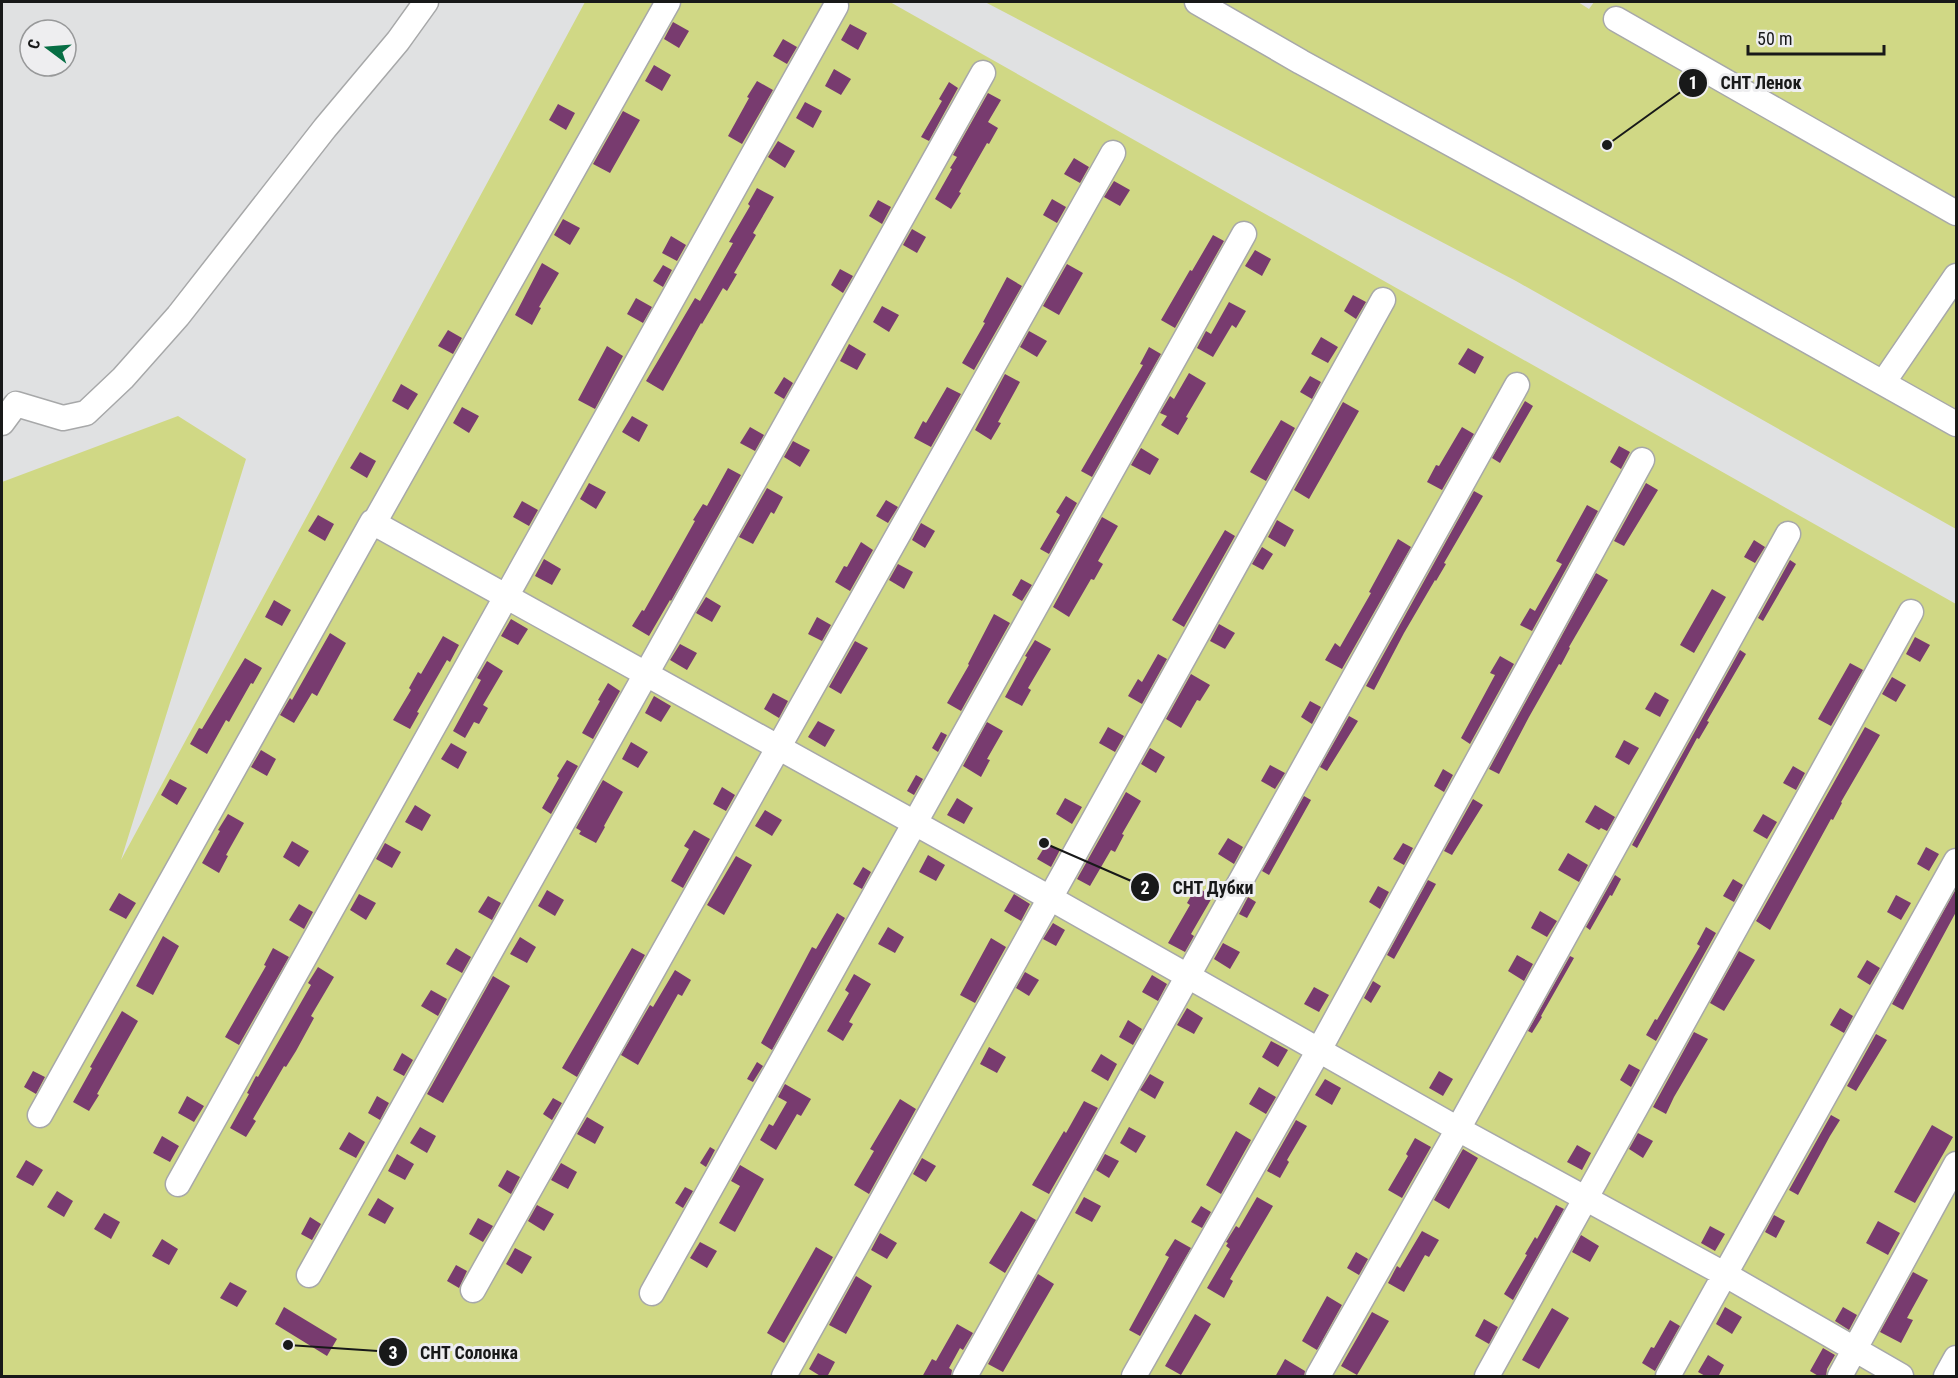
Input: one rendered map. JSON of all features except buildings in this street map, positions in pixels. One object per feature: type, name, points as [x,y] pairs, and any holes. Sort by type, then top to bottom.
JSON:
[{"type":"street","points":[[6,407],[63,418],[86,413],[123,378],[178,316],[325,128],[398,41],[426,2]]},
{"type":"street","points":[[40,1115],[372,522],[374,523],[668,2]]},
{"type":"street","points":[[1197,2],[1301,62],[1668,262],[1956,424]]},
{"type":"street","points":[[178,1184],[836,6]]},
{"type":"street","points":[[1616,19],[1956,213]]},
{"type":"street","points":[[309,1275],[983,73]]},
{"type":"street","points":[[473,1290],[1113,153]]},
{"type":"street","points":[[652,1293],[1244,234]]},
{"type":"street","points":[[1883,383],[1956,276]]},
{"type":"street","points":[[784,1377],[1383,300]]},
{"type":"street","points":[[965,1377],[1517,385]]},
{"type":"street","points":[[1134,1377],[1319,1050],[1642,460]]},
{"type":"street","points":[[372,522],[1050,898],[1458,1129],[1726,1275],[1901,1377]]},
{"type":"street","points":[[1318,1377],[1788,534]]},
{"type":"street","points":[[1487,1377],[1911,612]]},
{"type":"street","points":[[1668,1377],[1956,861]]},
{"type":"street","points":[[1840,1377],[1956,1164]]},
{"type":"street","points":[[1946,1377],[1956,1358]]},
{"type":"green space","points":[[585,2],[890,2],[1956,604],[1956,1376],[2,1376],[2,482],[178,416],[246,459],[121,860]]},
{"type":"green space","points":[[985,2],[1578,2],[1589,9],[1594,2],[1956,2],[1956,529],[1516,281]]},
{"type":"place","name":"СНТ Ленок","points":[[1607,145]]},
{"type":"place","name":"СНТ Дубки","points":[[1044,843]]},
{"type":"place","name":"СНТ Солонка","points":[[288,1345]]}]
